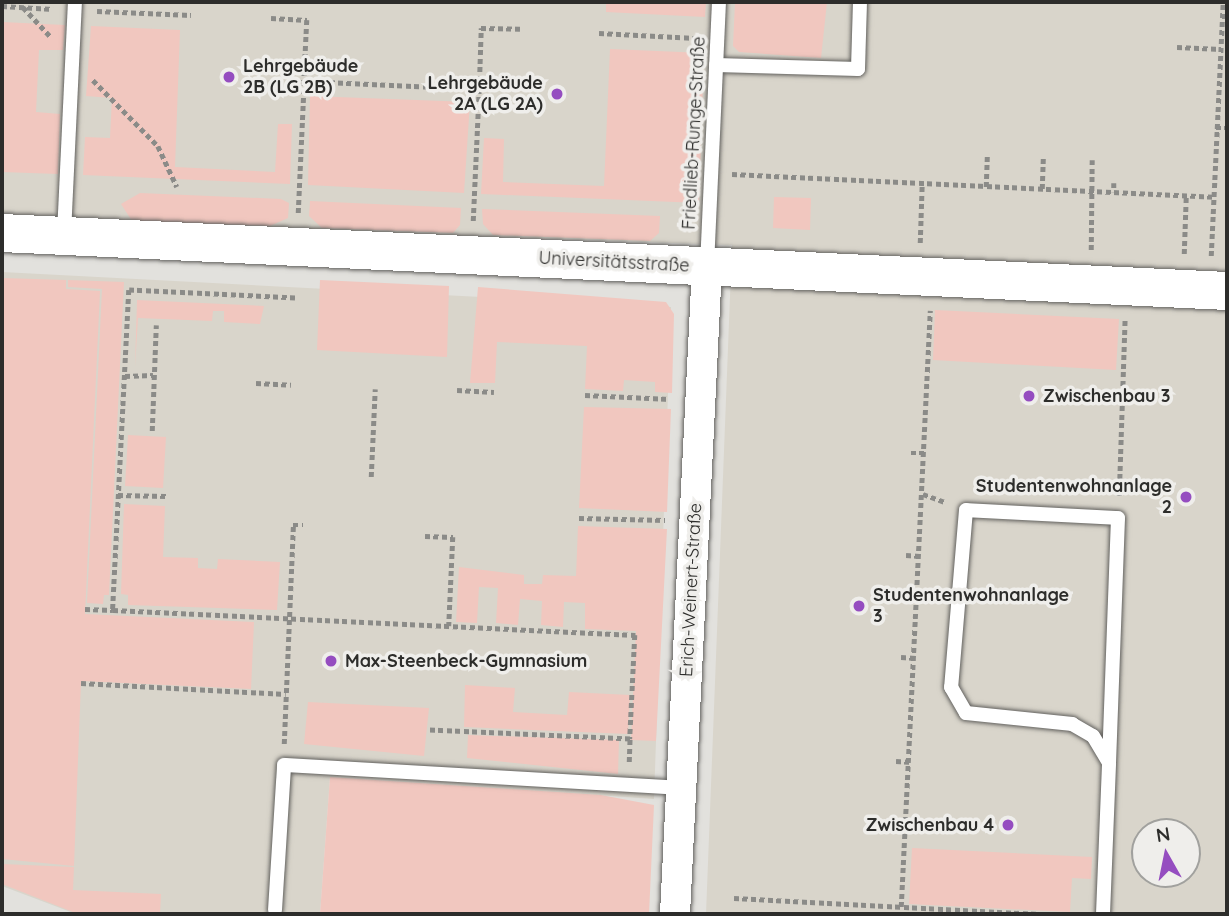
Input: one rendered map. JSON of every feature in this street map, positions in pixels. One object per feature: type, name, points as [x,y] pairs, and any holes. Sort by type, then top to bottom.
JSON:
[{"type":"street","name":"Universitätsstraße","points":[[2,233],[707,267],[1219,274]]},
{"type":"street","name":"Erich-Weinert-Straße","points":[[675,914],[707,267]]},
{"type":"lane","points":[[64,236],[75,2]]},
{"type":"lane","name":"Friedlieb-Runge-Straße","points":[[707,267],[719,2]]},
{"type":"lane","points":[[716,65],[858,69],[860,2]]},
{"type":"lane","points":[[1103,914],[1109,763],[1118,518],[966,510],[951,687],[966,713],[1072,724],[1093,736],[1109,763]]},
{"type":"lane","points":[[275,910],[284,765],[680,788]]},
{"type":"path","points":[[1219,274],[1213,197],[1223,2]]},
{"type":"path","points":[[23,7],[158,145],[177,187]]},
{"type":"path","points":[[271,18],[306,20],[299,194]]},
{"type":"path","points":[[473,202],[481,28],[520,29]]},
{"type":"path","points":[[599,33],[718,39]]},
{"type":"path","points":[[1177,47],[1221,49]]},
{"type":"path","points":[[303,81],[479,89]]},
{"type":"path","points":[[1216,128],[1227,128]]},
{"type":"path","points":[[986,187],[987,155]]},
{"type":"path","points":[[1042,190],[1043,157]]},
{"type":"path","points":[[1091,251],[1092,160]]},
{"type":"path","points":[[711,174],[1213,197]]},
{"type":"path","points":[[1114,183],[1114,192]]},
{"type":"path","points":[[920,243],[922,184]]},
{"type":"path","points":[[1184,256],[1186,196]]},
{"type":"path","points":[[113,610],[129,290],[295,298]]},
{"type":"path","points":[[901,908],[912,762],[931,302]]},
{"type":"path","points":[[1118,518],[1126,310]]},
{"type":"path","points":[[152,431],[156,325]]},
{"type":"path","points":[[125,376],[153,375]]},
{"type":"path","points":[[256,383],[291,385]]},
{"type":"path","points":[[372,477],[375,389]]},
{"type":"path","points":[[457,390],[494,392]]},
{"type":"path","points":[[585,395],[678,399]]},
{"type":"path","points":[[911,453],[925,453]]},
{"type":"path","points":[[118,495],[166,496]]},
{"type":"path","points":[[579,518],[673,520]]},
{"type":"path","points":[[284,765],[293,525],[303,525]]},
{"type":"path","points":[[425,536],[453,537],[449,626]]},
{"type":"path","points":[[906,555],[920,556]]},
{"type":"path","points":[[85,609],[635,635],[630,738],[429,730]]},
{"type":"path","points":[[901,657],[916,658]]},
{"type":"path","points":[[81,682],[286,694]]},
{"type":"path","points":[[896,761],[912,762]]},
{"type":"path","points":[[734,898],[1041,914]]},
{"type":"shaded area","points":[[2,2],[1227,2],[1227,914],[706,914],[732,245],[2,220]]},
{"type":"shaded area","points":[[606,2],[706,2],[705,17],[606,12]]},
{"type":"shaded area","points":[[735,2],[827,2],[821,58],[739,52],[733,46]]},
{"type":"shaded area","points":[[2,22],[65,25],[63,50],[39,50],[36,112],[60,114],[58,174],[2,172]]},
{"type":"shaded area","points":[[91,26],[180,30],[175,167],[275,172],[278,124],[292,124],[290,184],[83,175],[85,137],[110,138],[112,98],[86,96]]},
{"type":"shaded area","points":[[610,49],[704,53],[699,203],[481,194],[484,138],[504,139],[503,182],[604,186]]},
{"type":"shaded area","points":[[310,96],[470,102],[464,193],[308,185]]},
{"type":"shaded area","points":[[140,193],[281,199],[289,203],[288,218],[270,226],[132,221],[121,204]]},
{"type":"shaded area","points":[[774,197],[811,198],[810,230],[773,228]]},
{"type":"shaded area","points":[[310,201],[461,208],[460,225],[453,233],[322,228],[309,216]]},
{"type":"shaded area","points":[[482,209],[660,216],[659,233],[650,241],[493,235],[483,224]]},
{"type":"shaded area","name":"Max-Steenbeck-Gymnasium","points":[[2,272],[671,307],[654,799],[330,777],[320,914],[76,914],[2,886]]},
{"type":"shaded area","points":[[2,278],[66,280],[66,289],[100,291],[85,614],[254,622],[251,689],[81,681],[74,866],[2,859]]},
{"type":"shaded area","points":[[68,280],[124,282],[109,595],[104,595],[103,604],[87,603],[102,289],[68,287]]},
{"type":"shaded area","points":[[320,280],[449,286],[447,357],[317,350]]},
{"type":"shaded area","points":[[478,287],[666,302],[674,314],[672,393],[655,392],[655,382],[624,380],[623,391],[585,389],[587,346],[497,342],[495,383],[470,383]]},
{"type":"shaded area","points":[[137,300],[264,306],[260,324],[224,322],[224,311],[213,311],[212,321],[138,318],[135,367]]},
{"type":"shaded area","points":[[935,310],[1119,319],[1116,370],[933,360]]},
{"type":"shaded area","points":[[584,407],[671,409],[667,512],[579,508]]},
{"type":"shaded area","points":[[128,435],[166,437],[163,488],[125,486]]},
{"type":"shaded area","points":[[124,504],[165,506],[163,557],[198,558],[198,568],[217,569],[218,559],[280,562],[277,610],[128,605],[128,595],[121,594]]},
{"type":"shaded area","points":[[578,526],[667,529],[656,741],[631,740],[636,631],[585,629],[585,603],[564,602],[563,627],[541,625],[542,601],[520,599],[518,625],[496,623],[498,588],[479,587],[477,623],[456,622],[459,567],[524,575],[524,584],[542,584],[543,575],[576,576]]},
{"type":"shaded area","points":[[465,685],[515,688],[513,712],[567,715],[569,692],[630,695],[628,734],[464,727]]},
{"type":"shaded area","points":[[308,702],[429,708],[424,756],[304,744]]},
{"type":"shaded area","points":[[468,735],[619,740],[618,774],[467,758]]},
{"type":"shaded area","points":[[330,777],[601,795],[654,805],[649,914],[320,914]]},
{"type":"shaded area","points":[[912,848],[1092,857],[1091,879],[1072,878],[1070,912],[909,904]]},
{"type":"shaded area","points":[[2,864],[74,867],[73,890],[161,894],[160,914],[78,914],[2,884]]},
{"type":"place","name":"Lehrgebäude 2B (LG 2B)","points":[[229,77]]},
{"type":"place","name":"Lehrgebäude 2A (LG 2A)","points":[[557,94]]},
{"type":"place","name":"Zwischenbau 3","points":[[1029,396]]},
{"type":"place","name":"Studentenwohnanlage 2","points":[[1186,497]]},
{"type":"place","name":"Studentenwohnanlage 3","points":[[859,606]]},
{"type":"place","name":"Max-Steenbeck-Gymnasium","points":[[331,661]]},
{"type":"place","name":"Zwischenbau 4","points":[[1008,825]]}]
